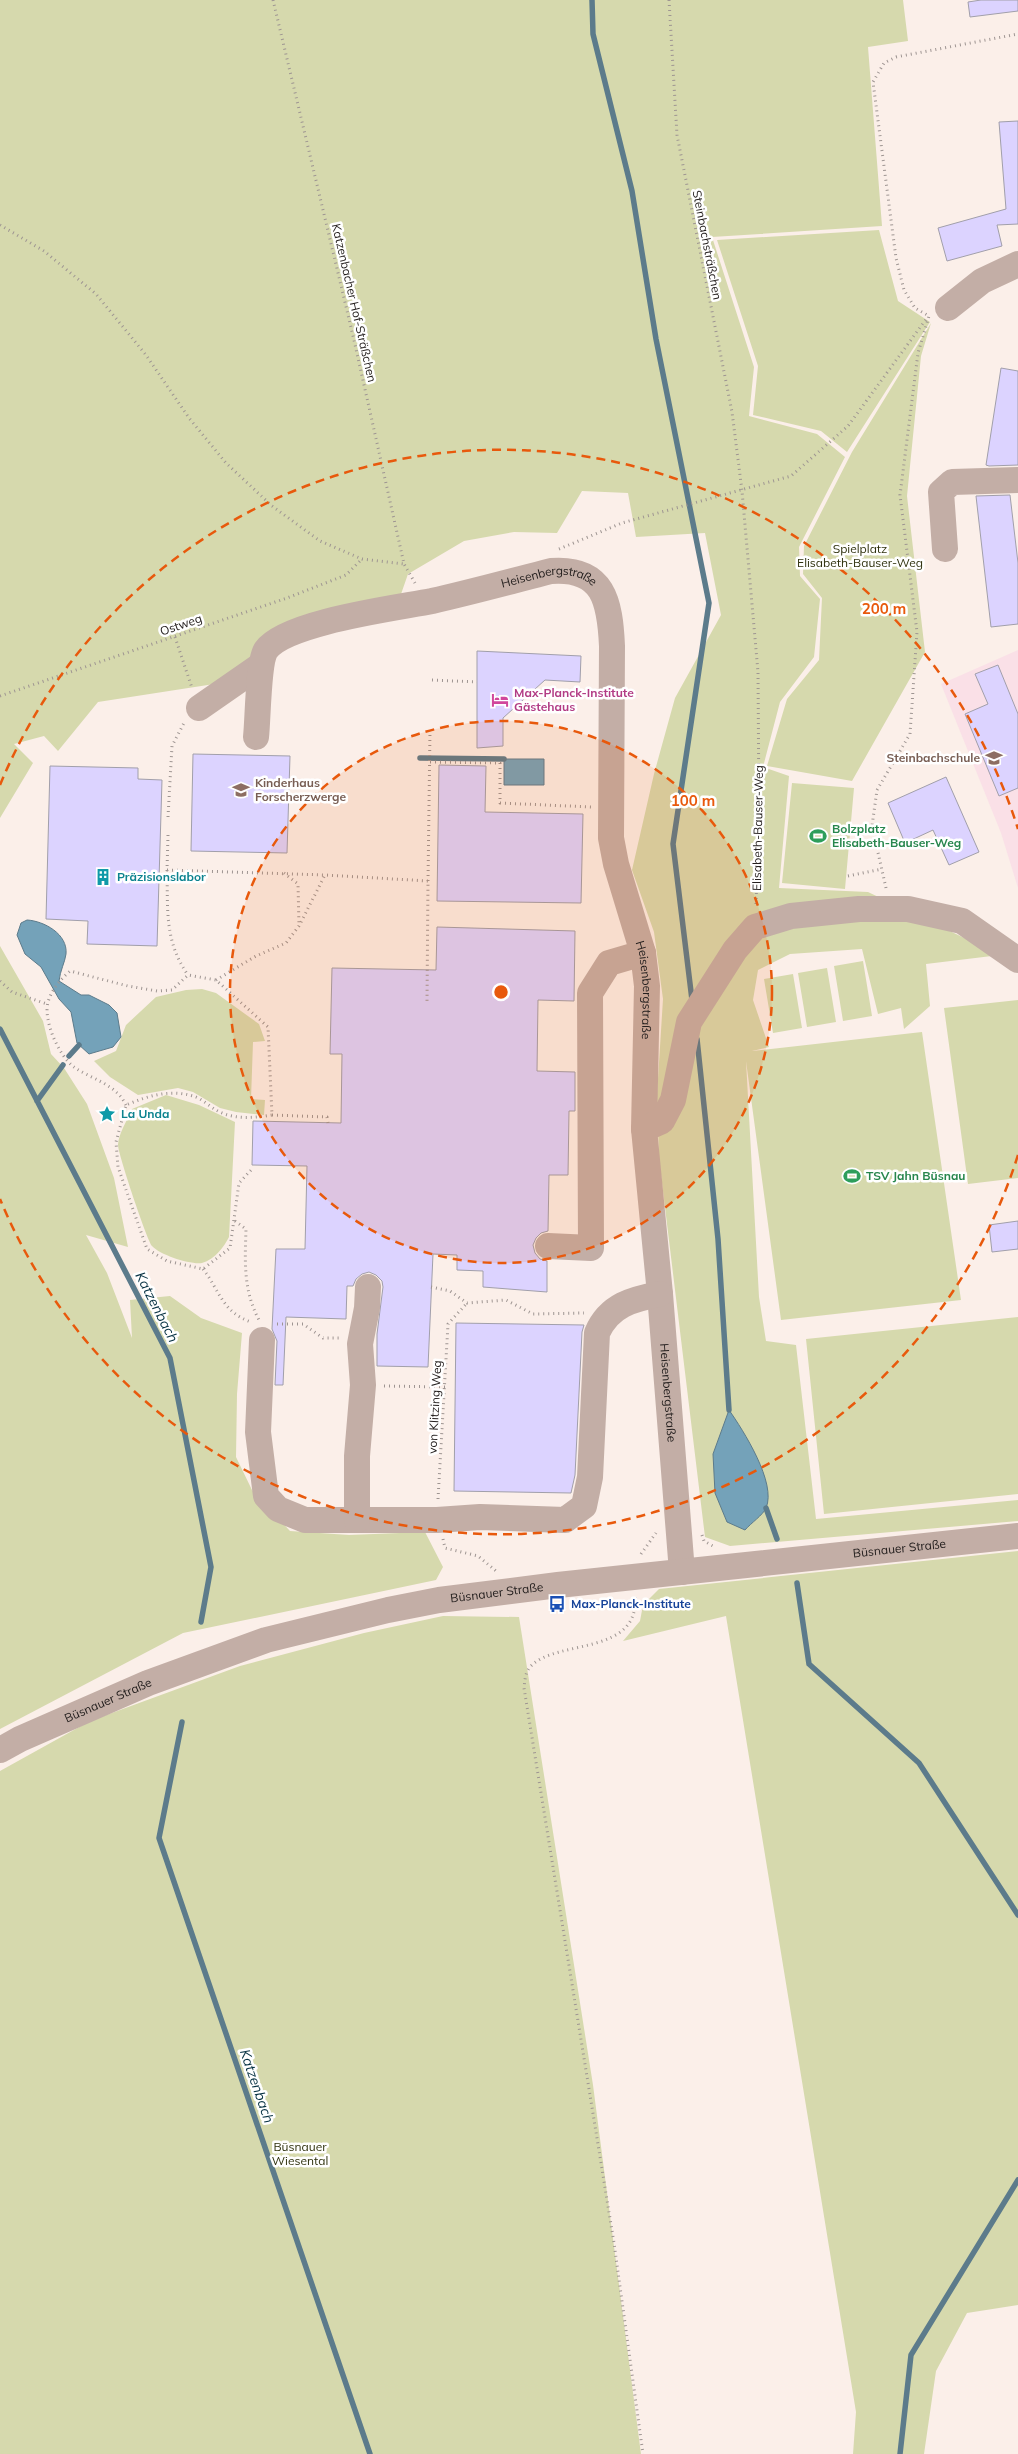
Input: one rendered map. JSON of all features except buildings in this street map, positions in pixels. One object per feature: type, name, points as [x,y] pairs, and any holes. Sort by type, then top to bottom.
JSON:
[{"type":"street","points":[[938,312],[982,281],[1018,264]]},
{"type":"street","points":[[945,549],[941,492],[952,482],[1018,480]]},
{"type":"street","name":"Heisenbergstraße","points":[[261,665],[265,651],[279,638],[315,625],[433,600],[551,571],[567,570],[579,573],[595,583],[604,596],[611,615],[611,838],[616,864],[643,953],[647,986],[644,1129],[660,1294],[682,1572]]},
{"type":"street","points":[[199,708],[261,665]]},
{"type":"street","points":[[256,737],[261,665]]},
{"type":"street","points":[[644,1129],[662,1121],[673,1100],[689,1022],[735,950],[755,927],[791,916],[859,909],[908,909],[962,921],[1018,960]]},
{"type":"street","points":[[548,1246],[591,1248],[590,993],[609,963],[643,953]]},
{"type":"street","points":[[357,1520],[356,1456],[363,1385],[360,1344],[367,1308],[368,1287]]},
{"type":"street","points":[[262,1332],[258,1432],[266,1496],[278,1509],[305,1520],[437,1520],[480,1517],[565,1520],[584,1506],[587,1477],[590,1342],[601,1323],[612,1310],[641,1298],[660,1294]]},
{"type":"street","name":"Büsnauer Straße","points":[[0,1750],[20,1739],[148,1683],[266,1640],[388,1610],[439,1600],[1018,1536]]},
{"type":"path","name":"Katzenbacher Hof-Sträßchen","points":[[273,0],[354,340],[404,564],[412,581],[433,600]]},
{"type":"path","name":"Steinbachsträßchen","points":[[669,0],[677,135],[732,412],[742,491]]},
{"type":"path","points":[[938,312],[915,308],[904,290],[896,258],[873,82],[884,63],[896,57],[1018,34]]},
{"type":"path","points":[[0,225],[44,251],[96,294],[146,355],[189,418],[226,463],[272,506],[320,541],[362,560],[404,564]]},
{"type":"path","points":[[551,571],[559,548],[622,524],[791,476],[848,426],[938,312]]},
{"type":"path","points":[[892,909],[872,826],[877,790],[910,734],[917,632],[900,495],[918,353],[938,312]]},
{"type":"path","name":"Elisabeth-Bauser-Weg","points":[[742,491],[758,672],[759,816],[755,927]]},
{"type":"path","name":"Ostweg","points":[[0,696],[175,637],[346,575],[362,560]]},
{"type":"path","points":[[168,817],[172,746],[178,730],[188,717],[199,708],[175,637]]},
{"type":"path","points":[[432,680],[477,682]]},
{"type":"path","points":[[427,1002],[430,730]]},
{"type":"path","points":[[430,762],[500,763],[500,803],[610,807]]},
{"type":"path","points":[[168,835],[169,935],[177,959],[188,975],[216,980],[268,1027],[272,1115]]},
{"type":"path","points":[[848,876],[882,869]]},
{"type":"path","points":[[167,870],[284,872],[428,881]]},
{"type":"path","points":[[284,872],[298,884],[299,926]]},
{"type":"path","points":[[216,980],[256,956],[286,943],[299,926],[325,875]]},
{"type":"path","points":[[188,975],[172,990],[157,991],[70,971],[59,981],[47,1004],[50,1027],[64,1058],[76,1068],[107,1086],[123,1098],[126,1105],[116,1142],[118,1167],[147,1249],[167,1261],[203,1269],[217,1287],[223,1304],[235,1316],[262,1332],[303,1324],[324,1338],[349,1338],[360,1344]]},
{"type":"path","points":[[0,981],[12,992],[47,1004]]},
{"type":"path","points":[[126,1105],[147,1096],[168,1093],[194,1096],[226,1115],[256,1118],[272,1115],[327,1117],[328,1123]]},
{"type":"path","points":[[203,1269],[230,1248],[239,1183],[252,1169]]},
{"type":"path","points":[[235,1221],[246,1229],[245,1267],[247,1288],[262,1332]]},
{"type":"path","points":[[432,1287],[450,1290],[467,1303],[506,1300],[533,1314],[589,1313]]},
{"type":"path","name":"von Klitzing Weg","points":[[467,1303],[448,1324],[446,1387],[437,1520],[445,1548],[478,1556],[496,1571]]},
{"type":"path","points":[[410,1388],[446,1387]]},
{"type":"path","points":[[635,1556],[643,1553],[656,1534],[678,1532]]},
{"type":"path","points":[[634,1590],[634,1610],[629,1620],[616,1635],[602,1642],[550,1655],[539,1660],[530,1667],[526,1675],[524,1688],[614,2243],[643,2454]]},
{"type":"shaded area","name":"Steinbachschule","points":[[1018,650],[1018,888],[1001,833],[941,684]]},
{"type":"green space","points":[[0,0],[903,0],[908,41],[868,47],[882,226],[712,237],[754,367],[749,416],[817,434],[845,457],[799,547],[800,576],[820,599],[814,657],[780,702],[763,767],[789,776],[779,888],[868,892],[1000,955],[926,964],[930,1006],[904,1029],[901,1008],[878,1014],[862,949],[790,954],[758,970],[753,1000],[769,1047],[752,1051],[922,1032],[961,1300],[781,1320],[746,1061],[759,1297],[766,1341],[796,1345],[816,1519],[1018,1500],[1018,1521],[730,1546],[705,1537],[659,1158],[657,1095],[663,999],[654,932],[632,870],[654,774],[675,698],[721,615],[705,533],[636,537],[628,493],[582,491],[557,533],[514,532],[464,541],[408,574],[400,597],[294,625],[240,680],[98,702],[58,751],[44,736],[14,744],[33,763],[0,818]]},
{"type":"green space","points":[[879,230],[898,301],[930,322],[847,452],[821,431],[753,415],[758,366],[717,240]]},
{"type":"green space","name":"Spielplatz Elisabeth-Bauser-Weg","points":[[931,323],[921,356],[907,496],[925,652],[852,781],[767,766],[787,699],[819,660],[822,598],[803,574],[804,546],[852,452]]},
{"type":"green space","name":"Bolzplatz Elisabeth-Bauser-Weg","points":[[792,783],[854,788],[845,889],[782,883]]},
{"type":"green space","points":[[0,946],[43,1021],[51,1054],[64,1068],[87,1104],[114,1178],[128,1247],[86,1235],[107,1273],[132,1338],[130,1300],[170,1296],[201,1318],[242,1333],[237,1394],[236,1457],[252,1490],[290,1531],[349,1535],[425,1532],[443,1567],[436,1580],[183,1633],[0,1729]]},
{"type":"green space","points":[[863,961],[872,1016],[843,1021],[834,966]]},
{"type":"green space","points":[[827,968],[836,1022],[807,1027],[798,973]]},
{"type":"green space","points":[[793,974],[802,1028],[773,1033],[764,979]]},
{"type":"green space","points":[[202,989],[216,993],[259,1024],[265,1041],[253,1042],[251,1099],[265,1100],[264,1115],[220,1108],[193,1092],[178,1088],[138,1095],[110,1077],[94,1061],[116,1051],[126,1025],[156,997],[186,990]]},
{"type":"green space","name":"TSV Jahn Büsnau","points":[[1018,1000],[1018,1178],[968,1184],[944,1008]]},
{"type":"green space","points":[[166,1095],[199,1105],[235,1122],[229,1237],[211,1259],[202,1263],[176,1259],[152,1246],[139,1214],[119,1152],[120,1136],[132,1109]]},
{"type":"green space","points":[[1018,1317],[1018,1494],[824,1514],[806,1339]]},
{"type":"green space","points":[[1018,1551],[1018,2305],[967,2313],[936,2371],[924,2454],[853,2454],[856,2412],[726,1616],[623,1641],[640,1621],[643,1605],[659,1589]]},
{"type":"green space","name":"Büsnauer Wiesental","points":[[443,1616],[519,1617],[593,2085],[641,2454],[0,2454],[0,1771],[90,1721],[240,1666],[364,1633]]},
{"type":"water","points":[[504,759],[544,759],[544,785],[504,785]]},
{"type":"water","points":[[27,920],[47,926],[54,930],[63,940],[66,954],[59,981],[81,995],[89,995],[109,1005],[117,1013],[121,1037],[113,1047],[89,1054],[77,1043],[71,1012],[59,999],[41,967],[25,954],[17,935],[21,923]]},
{"type":"water","points":[[729,1410],[750,1443],[763,1471],[767,1485],[768,1497],[766,1508],[745,1530],[727,1522],[715,1493],[713,1454]]},
{"type":"waterway","points":[[592,0],[593,34],[632,191],[656,339],[709,603],[673,844],[692,1000]]},
{"type":"waterway","points":[[420,758],[504,759]]},
{"type":"waterway","name":"Katzenbach","points":[[0,1029],[170,1358],[211,1567],[201,1622]]},
{"type":"waterway","points":[[697,1039],[718,1239],[729,1410]]},
{"type":"waterway","points":[[69,1056],[79,1045]]},
{"type":"waterway","points":[[37,1101],[63,1065]]},
{"type":"waterway","points":[[766,1508],[777,1539]]},
{"type":"waterway","points":[[797,1583],[809,1664],[919,1763],[1018,1915]]},
{"type":"waterway","name":"Katzenbach","points":[[182,1722],[159,1838],[370,2454]]},
{"type":"waterway","points":[[900,2454],[911,2355],[1018,2180]]},
{"type":"place","name":"Max-Planck-Institute Gästehaus","points":[[500,700]]},
{"type":"place","name":"Steinbachschule","points":[[994,758]]},
{"type":"place","name":"Kinderhaus Forscherzwerge","points":[[241,790]]},
{"type":"place","name":"Bolzplatz Elisabeth-Bauser-Weg","points":[[818,836]]},
{"type":"place","name":"Präzisionslabor","points":[[103,877]]},
{"type":"place","name":"La Unda","points":[[107,1114]]},
{"type":"place","name":"TSV Jahn Büsnau","points":[[852,1176]]},
{"type":"place","name":"Max-Planck-Institute","points":[[557,1604]]}]
